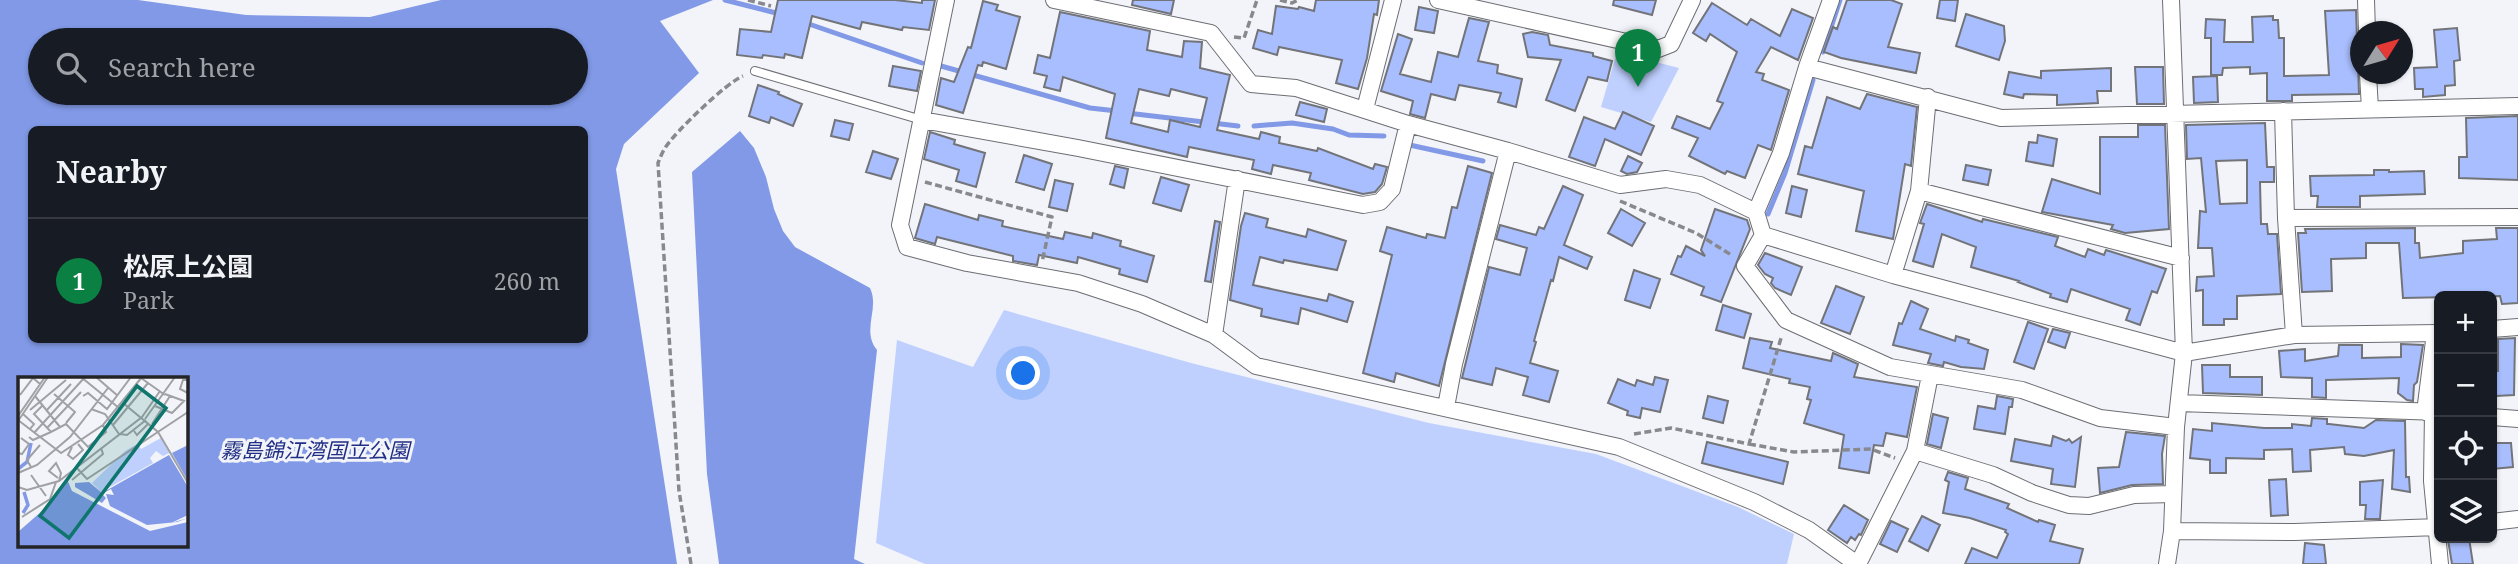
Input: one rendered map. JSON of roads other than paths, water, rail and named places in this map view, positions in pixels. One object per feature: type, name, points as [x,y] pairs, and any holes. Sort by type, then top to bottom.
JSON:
[{"type":"street","points":[[946,0],[900,225],[907,247],[967,263],[1040,274],[1078,283],[1142,304],[1214,335],[1256,366],[1619,447],[1754,502],[1809,530],[1858,564],[1912,457],[1930,375]]},
{"type":"street","points":[[1054,0],[1211,33],[1251,84],[1296,88],[1408,124],[1620,185],[1666,179],[1700,186],[1756,212]]},
{"type":"street","points":[[1365,109],[1393,0]]},
{"type":"street","points":[[1438,0],[1658,49],[1671,44],[1692,0]]},
{"type":"street","points":[[1830,0],[1781,153],[1756,212],[1763,235],[1745,266],[1786,320],[1889,367],[2022,390],[2100,418],[2176,427]]},
{"type":"street","points":[[2167,564],[2172,531],[2176,427],[2184,353],[2171,0]]},
{"type":"street","points":[[2366,0],[2367,21]]},
{"type":"street","points":[[1807,67],[2001,118],[2518,106]]},
{"type":"street","points":[[2369,84],[2370,109]]},
{"type":"street","points":[[1893,275],[1919,191],[1928,97]]},
{"type":"street","points":[[2283,111],[2286,218],[2294,335]]},
{"type":"street","points":[[922,120],[1363,205],[1380,202],[1392,189],[1408,124]]},
{"type":"street","points":[[1446,407],[1454,364],[1508,151]]},
{"type":"street","points":[[1214,335],[1237,179]]},
{"type":"street","points":[[1919,191],[2181,258]]},
{"type":"street","points":[[2286,218],[2518,217]]},
{"type":"street","points":[[1763,235],[1893,275],[2184,353],[2294,335],[2434,333]]},
{"type":"street","points":[[2497,329],[2518,327]]},
{"type":"street","points":[[2434,499],[2432,412],[2436,354]]},
{"type":"street","points":[[2179,403],[2432,412]]},
{"type":"street","points":[[2497,417],[2518,419]]},
{"type":"street","points":[[1912,457],[1993,475],[2032,494],[2069,505],[2089,506],[2134,495],[2173,494]]},
{"type":"street","points":[[2497,521],[2518,519]]},
{"type":"street","points":[[2172,531],[2295,532],[2434,527]]},
{"type":"street","points":[[2438,543],[2440,564]]},
{"type":"lane","points":[[755,71],[922,120]]},
{"type":"water","points":[[0,0],[138,0],[246,15],[370,17],[441,0],[713,0],[660,21],[699,73],[624,144],[616,169],[677,564],[0,564]]},
{"type":"water","points":[[740,131],[754,148],[783,231],[795,247],[870,288],[873,296],[870,327],[877,350],[854,559],[865,564],[719,564],[707,474],[692,172]]},
{"type":"waterway","points":[[725,0],[780,14]]},
{"type":"waterway","points":[[1823,52],[1840,0]]},
{"type":"waterway","points":[[806,23],[922,63]]},
{"type":"waterway","points":[[941,66],[1090,108],[1117,111]]},
{"type":"waterway","points":[[1768,214],[1785,173],[1813,80]]},
{"type":"waterway","points":[[1127,113],[1238,126]]},
{"type":"waterway","points":[[1254,126],[1292,123],[1333,129],[1349,135],[1384,136]]},
{"type":"waterway","points":[[1405,144],[1483,161]]},
{"type":"place","name":"松原上公園","points":[[1638,87]]},
{"type":"park label","name":"霧島錦江湾国立公園","points":[[315,451]]}]
